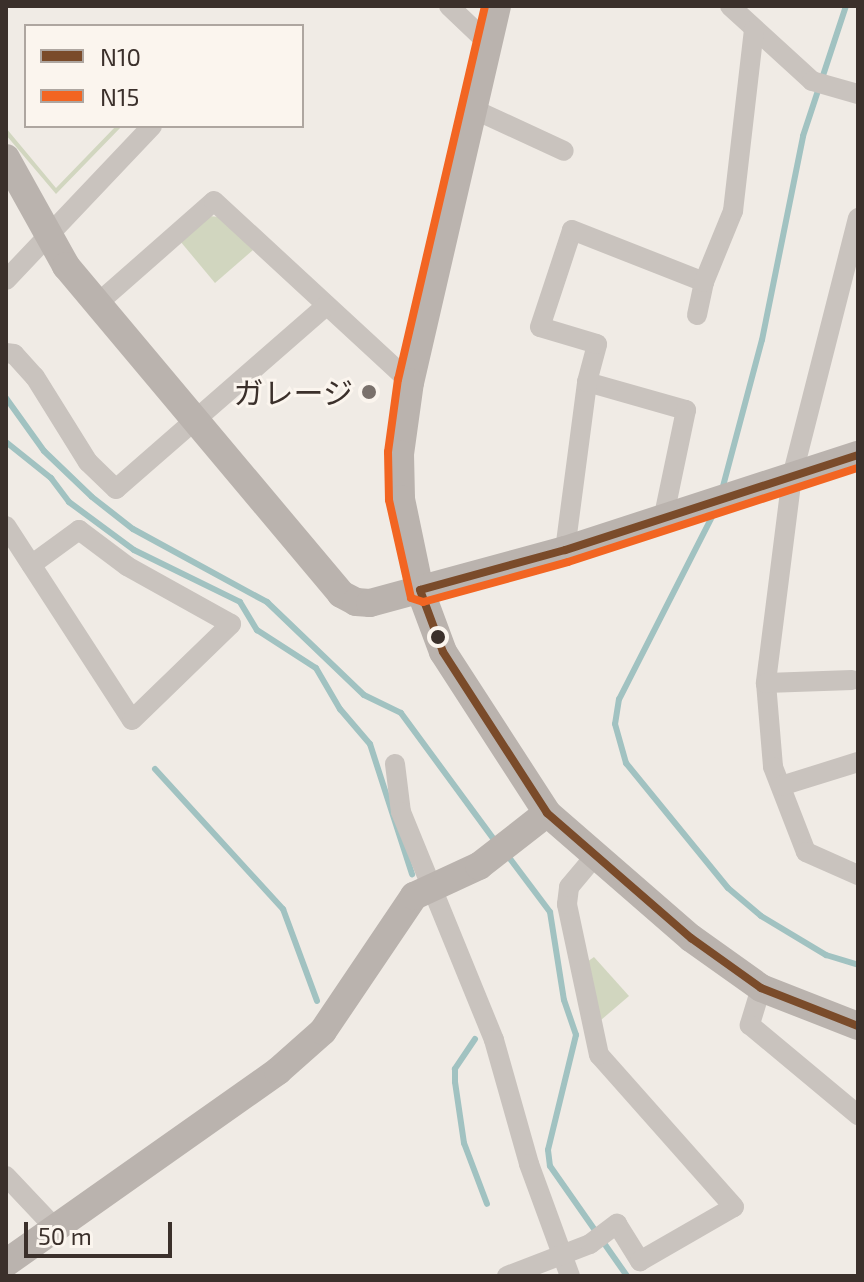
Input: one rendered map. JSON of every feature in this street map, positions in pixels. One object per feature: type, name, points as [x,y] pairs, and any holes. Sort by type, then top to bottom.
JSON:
[{"type":"street","points":[[449,6],[488,43]]},
{"type":"street","points":[[497,6],[410,382],[400,454],[401,499],[420,590],[443,652],[547,813],[594,857],[761,988],[858,1026]]},
{"type":"street","points":[[730,6],[812,81],[858,94]]},
{"type":"street","points":[[697,315],[704,282],[733,211],[754,30]]},
{"type":"street","points":[[471,108],[564,151]]},
{"type":"street","points":[[6,280],[150,128]]},
{"type":"street","points":[[6,158],[49,234],[98,303],[341,594],[370,603],[420,590],[663,520],[705,503],[858,455]]},
{"type":"street","points":[[98,303],[214,201],[410,382]]},
{"type":"street","points":[[858,218],[792,476],[766,683],[773,767],[806,852],[858,875]]},
{"type":"street","points":[[565,550],[587,382],[597,344],[540,327],[572,230],[704,282]]},
{"type":"street","points":[[6,353],[14,354],[35,377],[88,462],[116,489],[326,306]]},
{"type":"street","points":[[587,382],[686,410],[663,520]]},
{"type":"street","points":[[6,526],[31,565],[132,720],[231,624],[127,566],[79,530],[31,565]]},
{"type":"street","points":[[766,683],[852,680]]},
{"type":"street","points":[[781,786],[858,762]]},
{"type":"street","points":[[395,764],[401,812],[494,1040],[570,1276]]},
{"type":"street","points":[[6,1263],[278,1071],[323,1031],[414,896],[479,866],[547,813]]},
{"type":"street","points":[[507,1276],[598,1238],[617,1224],[645,1268],[734,1207],[599,1055],[567,904],[569,887],[594,857]]},
{"type":"street","points":[[761,988],[750,1025],[858,1115]]},
{"type":"street","points":[[6,1176],[55,1228]]},
{"type":"green space","points":[[6,128],[56,188],[114,128],[120,128],[56,194],[6,135]]},
{"type":"green space","points":[[208,216],[220,217],[253,250],[215,283],[180,241]]},
{"type":"green space","points":[[594,957],[629,996],[601,1020],[587,962]]},
{"type":"waterway","points":[[722,490],[762,340],[803,136],[846,6]]},
{"type":"waterway","points":[[6,398],[44,451],[92,497],[133,529],[267,602],[364,695],[401,713],[495,841]]},
{"type":"waterway","points":[[6,442],[51,478],[69,502],[134,550],[240,602],[257,630],[316,668],[340,709],[370,744],[412,874]]},
{"type":"waterway","points":[[716,509],[619,699],[615,724],[626,763],[728,888],[761,916],[826,955],[858,965]]},
{"type":"waterway","points":[[155,769],[283,909],[317,1001]]},
{"type":"waterway","points":[[508,856],[550,912],[564,1000],[576,1035],[548,1150],[550,1166],[627,1276]]},
{"type":"waterway","points":[[475,1039],[455,1069],[455,1082],[464,1143],[487,1204]]},
{"type":"transit line","name":"N15","points":[[485,6],[398,379],[388,452],[389,500],[411,598],[423,602],[568,562],[858,468]]},
{"type":"transit line","name":"N10","points":[[858,455],[565,550],[420,590],[443,652],[547,813],[691,938],[761,988],[858,1026]]},
{"type":"place","name":"ガレージ","points":[[369,392]]}]
